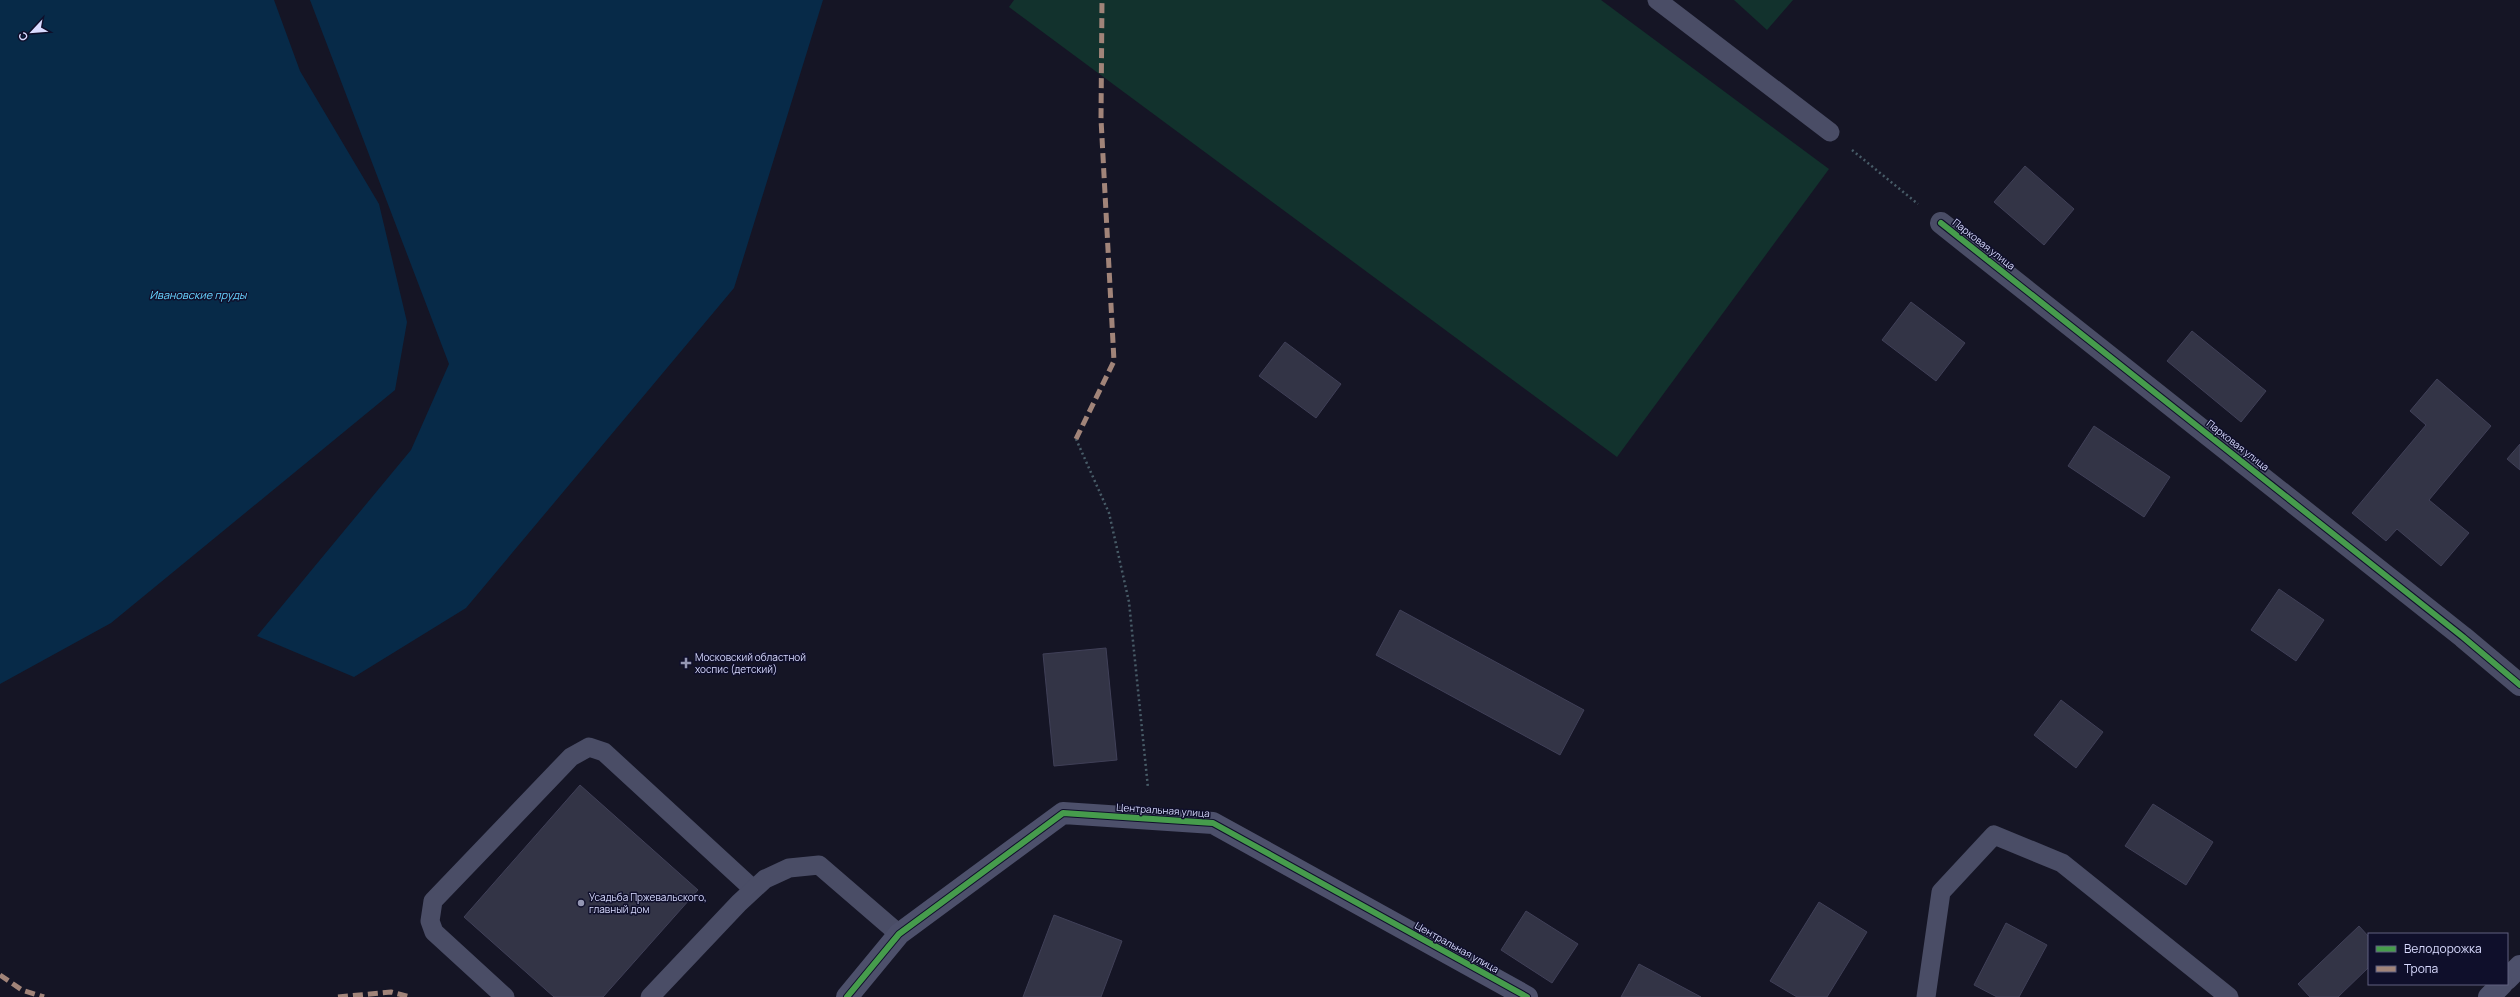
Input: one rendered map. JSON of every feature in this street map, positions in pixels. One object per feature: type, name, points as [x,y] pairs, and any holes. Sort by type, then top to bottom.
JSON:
[{"type":"street","name":"Парковая улица","points":[[1941,223],[2457,632],[2517,677]]},
{"type":"street","name":"Центральная улица","points":[[847,997],[899,934],[1063,813],[1213,823],[1526,997]]},
{"type":"street","points":[[2508,978],[2520,966]]},
{"type":"street","points":[[2489,997],[2501,985]]},
{"type":"lane","points":[[1657,0],[1830,132]]},
{"type":"lane","points":[[505,997],[434,932],[430,921],[433,902],[571,757],[589,747],[604,752],[753,889]]},
{"type":"lane","points":[[1926,997],[1941,892],[1994,835],[2062,863],[2229,997]]},
{"type":"lane","points":[[650,997],[753,889],[765,879],[790,868],[819,865],[899,934]]},
{"type":"path","points":[[1830,132],[1941,223]]},
{"type":"path","points":[[1076,439],[1109,513],[1129,602],[1151,819]]},
{"type":"green space","points":[[1014,0],[1601,0],[1829,169],[1617,457],[1009,7]]},
{"type":"green space","points":[[1734,0],[1793,0],[1767,30]]},
{"type":"water","name":"Ивановские пруды","points":[[0,0],[274,0],[300,71],[379,204],[407,322],[395,390],[111,623],[0,684]]},
{"type":"water","points":[[310,0],[823,0],[734,288],[466,608],[354,677],[257,636],[411,450],[449,364]]},
{"type":"building","points":[[2025,166],[2074,209],[2044,245],[1994,202]]},
{"type":"building","points":[[1911,302],[1965,343],[1936,381],[1882,340]]},
{"type":"building","points":[[2192,331],[2266,391],[2241,422],[2167,361]]},
{"type":"building","points":[[1285,342],[1341,384],[1316,418],[1259,376]]},
{"type":"building","points":[[2437,379],[2491,426],[2429,500],[2469,533],[2441,566],[2397,529],[2386,541],[2352,513],[2426,425],[2410,411]]},
{"type":"building","points":[[2094,426],[2170,477],[2144,517],[2068,466]]},
{"type":"building","points":[[2520,444],[2520,470],[2507,459]]},
{"type":"building","points":[[2279,589],[2324,620],[2296,661],[2251,630]]},
{"type":"building","points":[[1400,610],[1584,710],[1560,755],[1376,655]]},
{"type":"building","points":[[1106,648],[1117,760],[1054,766],[1043,654]]},
{"type":"building","points":[[2061,700],[2103,732],[2076,768],[2034,735]]},
{"type":"building","name":"Усадьба Пржевальского, главный дом","points":[[580,785],[698,890],[603,997],[554,997],[464,917]]},
{"type":"building","points":[[2153,804],[2213,842],[2186,885],[2125,846]]},
{"type":"building","points":[[1819,902],[1867,932],[1827,997],[1797,997],[1770,981]]},
{"type":"building","points":[[1526,911],[1578,944],[1552,983],[1501,950]]},
{"type":"building","points":[[1054,915],[1122,941],[1101,997],[1023,997]]},
{"type":"building","points":[[2006,923],[2047,945],[2019,997],[1997,997],[1974,985]]},
{"type":"building","points":[[2359,926],[2368,936],[2368,968],[2338,997],[2310,997],[2298,984]]},
{"type":"building","points":[[1639,964],[1701,997],[1621,997]]},
{"type":"marked path","points":[[1076,439],[1114,361],[1101,119],[1102,0]]},
{"type":"marked path","points":[[0,975],[22,990],[44,997]]},
{"type":"marked path","points":[[338,997],[391,992],[410,997]]},
{"type":"cycle path","points":[[1941,223],[2463,637],[2520,685]]},
{"type":"cycle path","points":[[847,997],[899,934],[1063,813],[1213,823],[1527,997]]},
{"type":"place","name":"Московский областной хоспис (детский)","points":[[686,663]]},
{"type":"place","name":"Усадьба Пржевальского, главный дом","points":[[581,903]]}]
